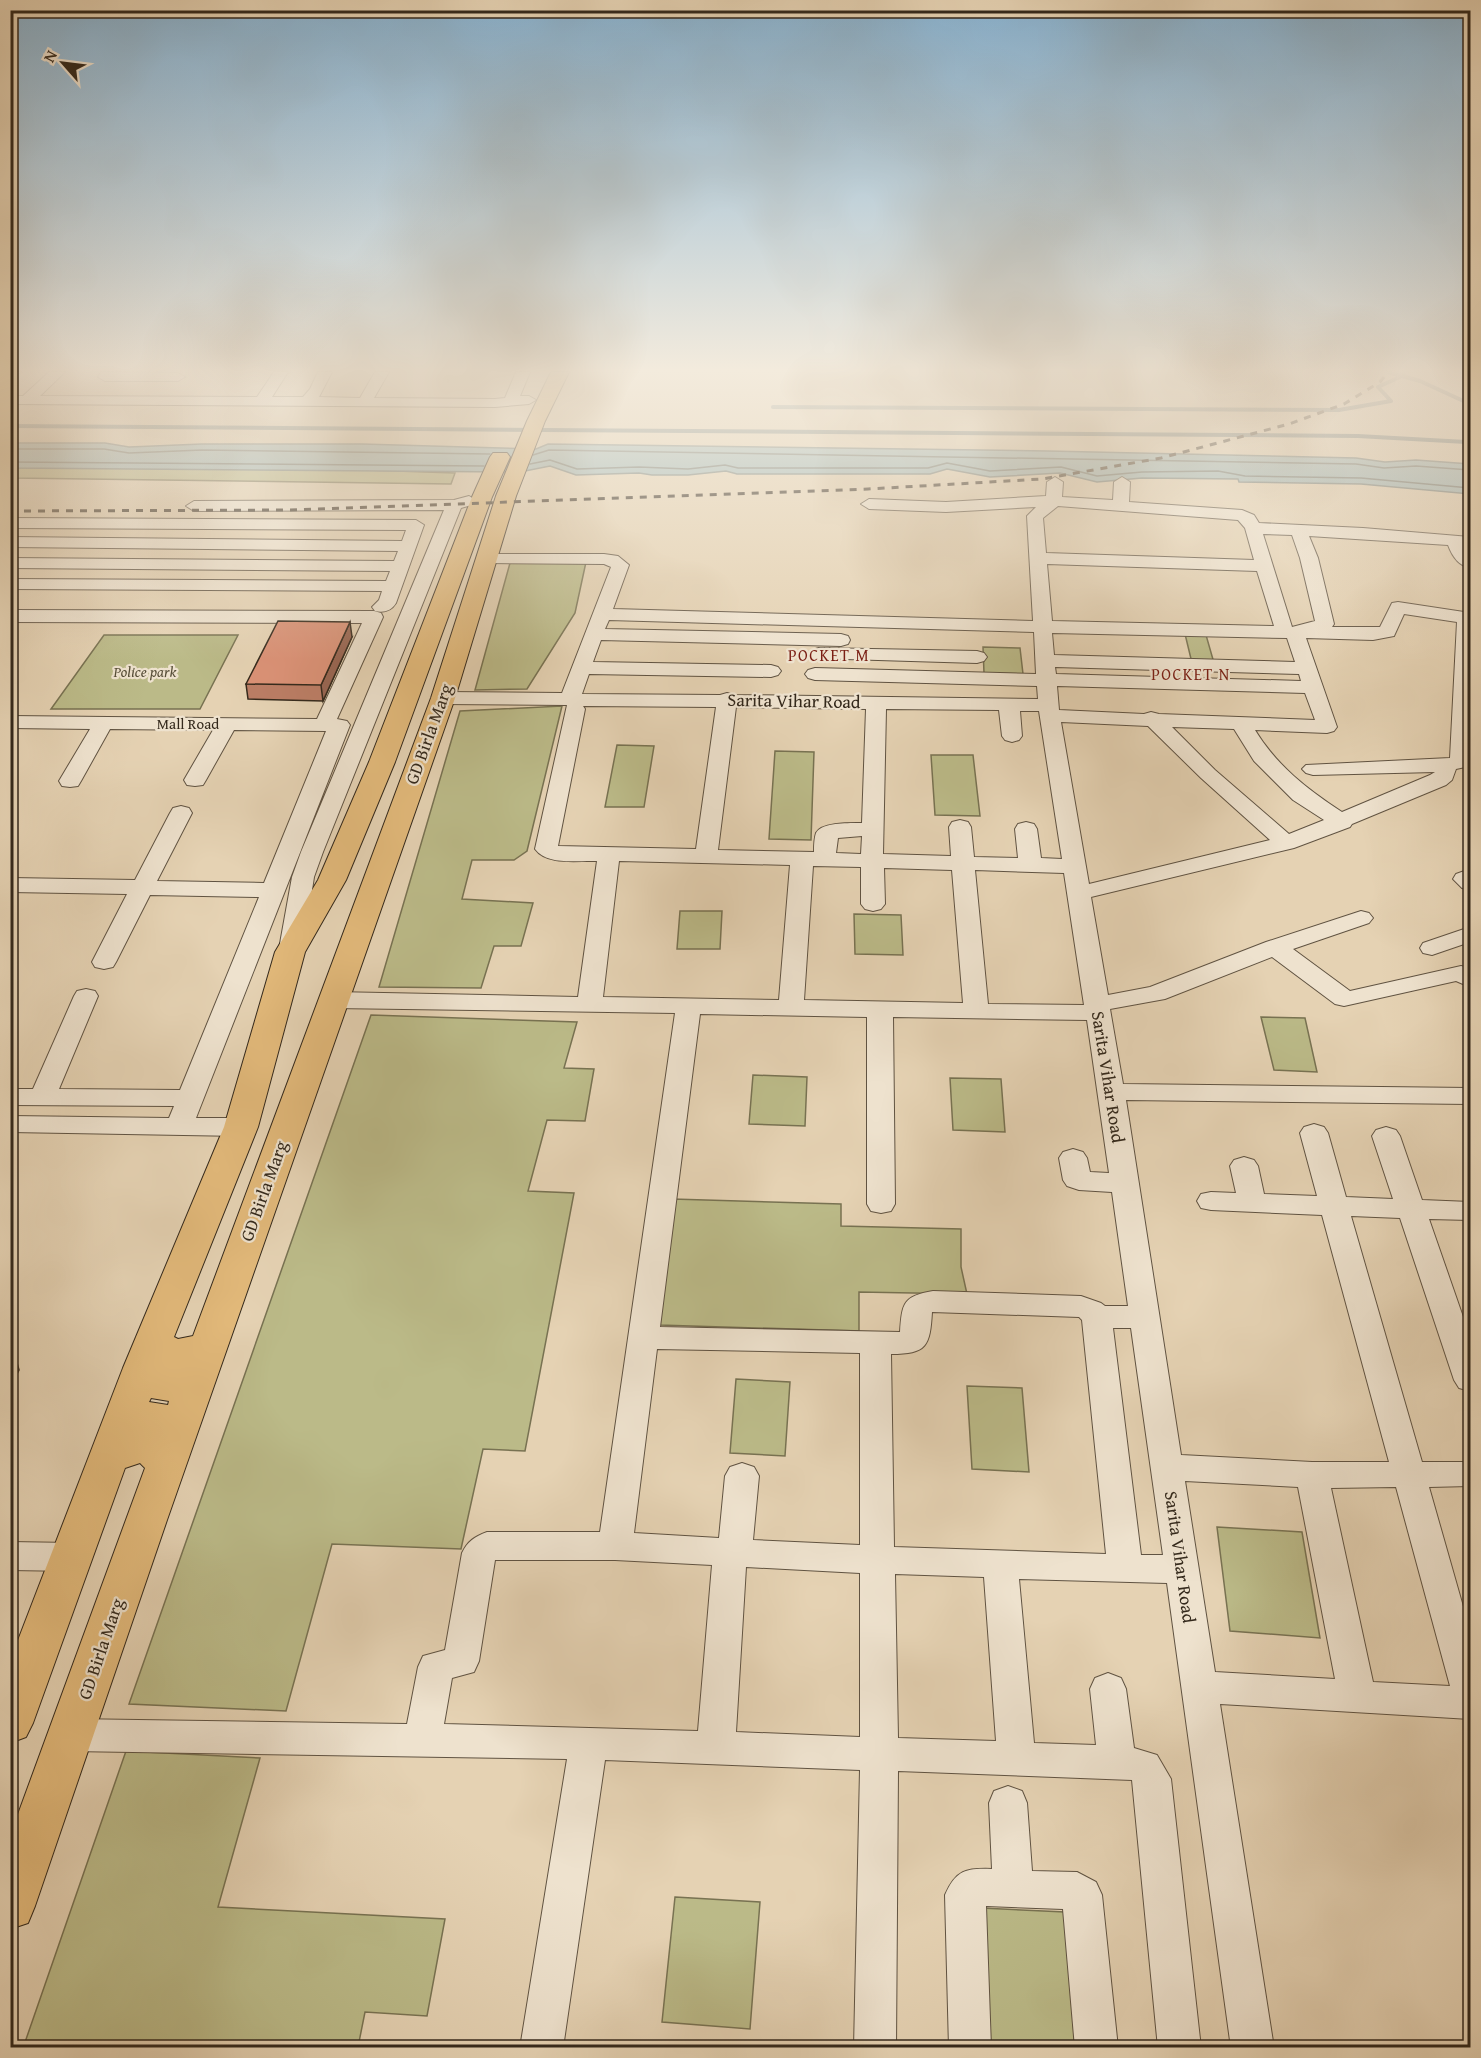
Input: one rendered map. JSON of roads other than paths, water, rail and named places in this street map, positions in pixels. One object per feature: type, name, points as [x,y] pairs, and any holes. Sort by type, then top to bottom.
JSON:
[{"type":"main road","name":"GD Birla Marg","points":[[13,1712],[142,1368],[242,1127],[290,952],[332,880],[381,725],[466,509],[493,475],[496,468]]},
{"type":"main road","name":"GD Birla Marg","points":[[10,1906],[233,1277],[443,698],[516,468]]},
{"type":"main road","points":[[170,1300],[176,1316],[156,1372],[155,1384],[160,1387],[171,1386],[178,1380],[204,1310],[233,1277]]},
{"type":"main road","points":[[85,1519],[104,1500],[137,1425],[142,1420],[153,1417],[162,1419],[165,1423],[145,1495],[146,1520]]},
{"type":"street","points":[[1054,482],[1054,501]]},
{"type":"street","points":[[1121,506],[1122,482]]},
{"type":"street","points":[[988,488],[991,506]]},
{"type":"street","points":[[1047,675],[1035,514],[1054,501]]},
{"type":"street","points":[[869,504],[946,507],[1054,501],[1238,514],[1248,519],[1253,528],[1265,566],[1327,727],[1151,718],[1047,675]]},
{"type":"street","points":[[177,506],[344,504],[466,509]]},
{"type":"street","points":[[15,521],[132,523],[205,519],[259,524],[377,518],[466,509]]},
{"type":"street","points":[[366,546],[377,518]]},
{"type":"street","points":[[15,521],[377,518],[416,525],[387,603],[381,607]]},
{"type":"street","points":[[119,543],[132,523]]},
{"type":"street","points":[[247,544],[259,524]]},
{"type":"street","points":[[1253,528],[1463,541],[1460,553],[1470,563]]},
{"type":"street","points":[[1298,529],[1325,624],[1303,662]]},
{"type":"street","points":[[10,542],[408,546]]},
{"type":"street","points":[[114,616],[150,564],[169,544]]},
{"type":"street","points":[[487,558],[604,559],[618,562],[620,565],[587,650],[573,703],[546,849],[552,853],[1030,864],[1077,880],[1287,843],[1438,780],[1459,762],[1468,680],[1469,617],[1400,607],[1395,609],[1387,632],[1303,662],[1047,675],[816,647],[602,614]]},
{"type":"street","points":[[1038,558],[1265,566]]},
{"type":"street","points":[[10,563],[401,566]]},
{"type":"street","points":[[10,584],[394,586]]},
{"type":"street","points":[[313,617],[326,586]]},
{"type":"street","points":[[13,619],[114,616],[374,617],[331,725],[272,890],[179,1126]]},
{"type":"street","points":[[816,647],[1047,675],[1303,662]]},
{"type":"street","points":[[813,702],[816,647]]},
{"type":"street","points":[[587,650],[816,647],[977,657]]},
{"type":"street","points":[[1047,675],[1188,648]]},
{"type":"street","points":[[1210,649],[1303,662]]},
{"type":"street","points":[[587,650],[771,671]]},
{"type":"street","points":[[1047,675],[1303,662]]},
{"type":"street","name":"Sarita Vihar Road","points":[[443,698],[573,703],[727,699],[1009,705],[1047,675],[1253,2048]]},
{"type":"street","points":[[706,856],[727,699]]},
{"type":"street","points":[[873,904],[876,702]]},
{"type":"street","points":[[1009,705],[1012,736]]},
{"type":"street","points":[[1151,718],[1208,774],[1287,843]]},
{"type":"street","name":"Mall Road","points":[[10,722],[381,725]]},
{"type":"street","points":[[1240,722],[1262,757],[1301,795],[1342,822]]},
{"type":"street","points":[[70,781],[103,723]]},
{"type":"street","points":[[195,780],[227,724]]},
{"type":"street","points":[[1313,769],[1459,762]]},
{"type":"street","points":[[104,962],[181,813]]},
{"type":"street","points":[[960,827],[976,1012]]},
{"type":"street","points":[[791,1009],[813,859],[827,834],[838,830],[873,829]]},
{"type":"street","points":[[1026,829],[1030,864]]},
{"type":"street","points":[[589,1005],[609,854]]},
{"type":"street","points":[[1470,876],[1464,879],[1470,883]]},
{"type":"street","points":[[10,885],[272,890]]},
{"type":"street","points":[[333,1000],[976,1012],[1097,1009],[1156,994],[1275,947],[1361,918]]},
{"type":"street","points":[[1432,948],[1470,934]]},
{"type":"street","points":[[1275,947],[1344,999],[1461,973],[1470,980]]},
{"type":"street","points":[[42,1098],[86,996]]},
{"type":"street","points":[[615,1546],[688,1007]]},
{"type":"street","points":[[880,1010],[881,1204]]},
{"type":"street","points":[[1111,1092],[1470,1096]]},
{"type":"street","points":[[10,1097],[189,1098]]},
{"type":"street","points":[[10,1124],[242,1127]]},
{"type":"street","points":[[1314,1133],[1470,1693]]},
{"type":"street","points":[[1386,1136],[1470,1380]]},
{"type":"street","points":[[1072,1158],[1079,1181],[1124,1183]]},
{"type":"street","points":[[1244,1166],[1252,1202]]},
{"type":"street","points":[[1212,1201],[1470,1211]]},
{"type":"street","points":[[642,1338],[909,1342],[915,1338],[917,1332],[917,1308],[922,1303],[933,1301],[1080,1307],[1090,1310],[1097,1317],[1125,1569]]},
{"type":"street","points":[[1097,1317],[1144,1317]]},
{"type":"street","points":[[875,1343],[879,1754],[875,2048]]},
{"type":"street","points":[[1167,1467],[1312,1475],[1470,1474]]},
{"type":"street","points":[[1312,1475],[1357,1695]]},
{"type":"street","points":[[716,1748],[742,1476]]},
{"type":"street","points":[[423,1740],[436,1667],[461,1661],[479,1552],[495,1544],[615,1546],[876,1560],[1182,1570]]},
{"type":"street","points":[[10,1556],[72,1557]]},
{"type":"street","points":[[1000,1564],[1016,1759]]},
{"type":"street","points":[[1199,1687],[1470,1702]]},
{"type":"street","points":[[1108,1689],[1117,1762]]},
{"type":"street","points":[[71,1735],[589,1743],[1129,1762],[1144,1767],[1152,1779],[1180,2048]]},
{"type":"street","points":[[541,2048],[589,1743]]},
{"type":"street","points":[[1008,1803],[1013,1889]]},
{"type":"street","points":[[970,2048],[965,1895],[973,1887],[1077,1891],[1082,1894],[1097,2048]]},
{"type":"water","points":[[16,468],[540,468],[520,472]]},
{"type":"water","points":[[556,468],[1470,468],[1470,494],[1361,484],[1239,482],[1238,479],[1142,478],[1097,482],[1060,473],[990,477],[947,469],[930,474],[737,474],[726,471],[688,475],[639,473],[576,475]]},
{"type":"railway","points":[[10,511],[290,510],[868,489],[1042,479],[1104,468]]},
{"type":"district","name":"POCKET M","points":[[829,655]]},
{"type":"district","name":"POCKET N","points":[[1191,674]]},
{"type":"park label","name":"Police park","points":[[145,672]]}]
